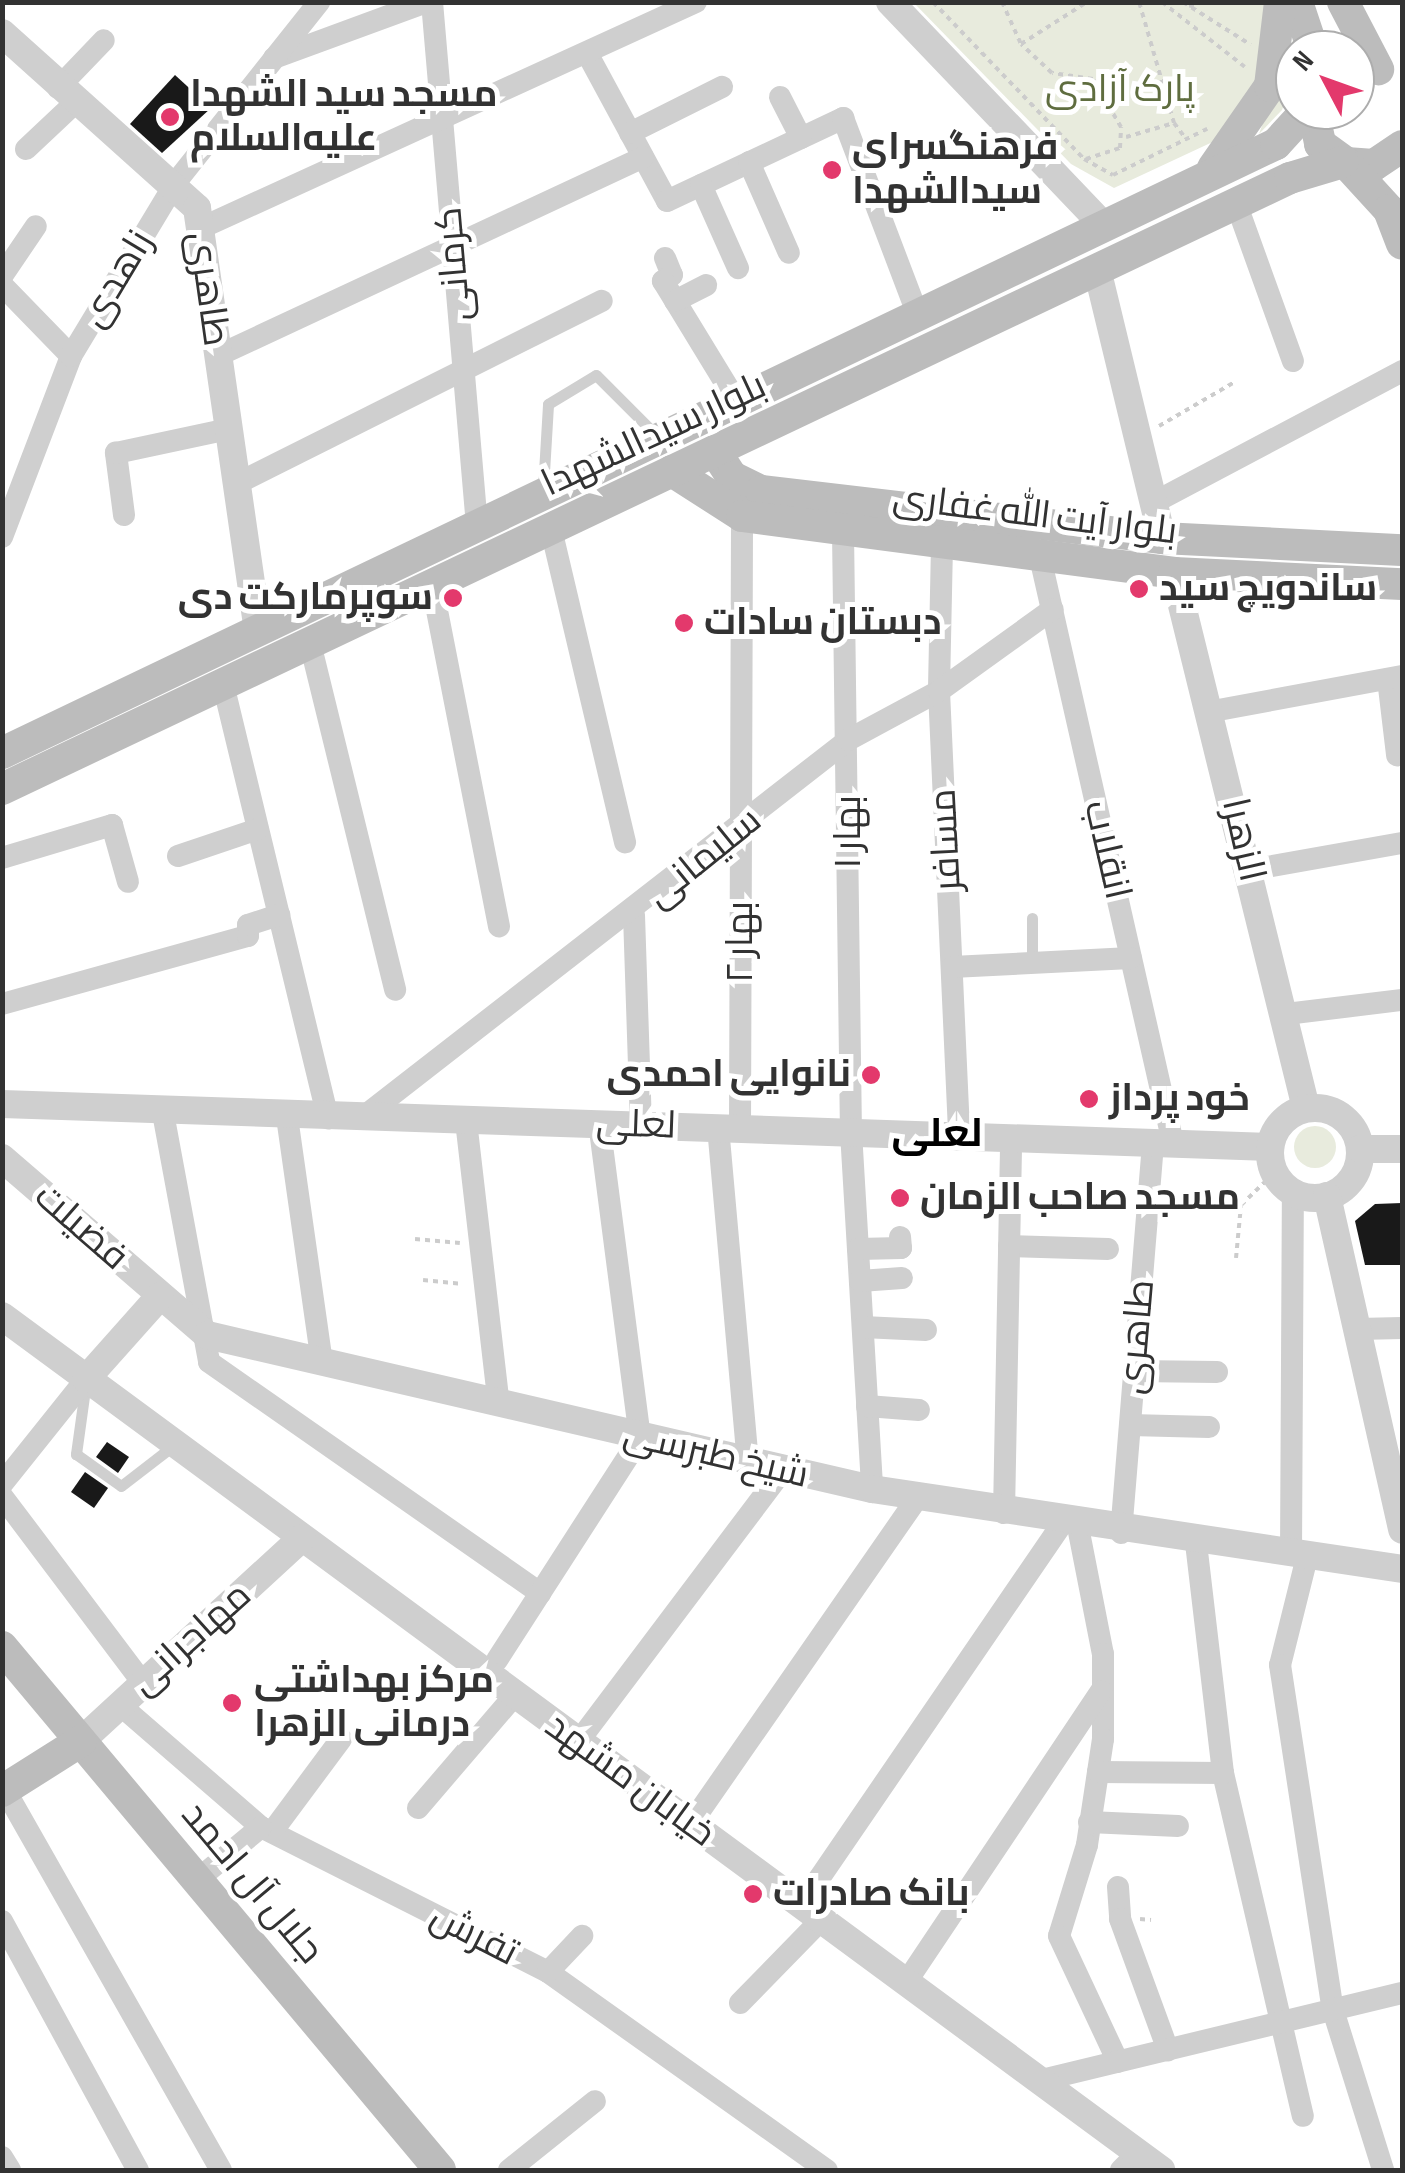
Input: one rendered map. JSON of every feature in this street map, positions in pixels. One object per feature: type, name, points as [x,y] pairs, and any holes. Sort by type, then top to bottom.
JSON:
[{"type":"main road","points":[[1202,179],[1270,86],[1280,2]]},
{"type":"main road","points":[[1297,2],[1306,30]]},
{"type":"main road","points":[[1343,2],[1384,71]]},
{"type":"main road","name":"بلوار سیدالشهدا","points":[[5,748],[1276,144],[1290,130]]},
{"type":"main road","points":[[1316,130],[1320,144],[1389,210],[1402,244]]},
{"type":"main road","points":[[1276,144],[1290,178]]},
{"type":"main road","name":"بلوار سیدالشهدا","points":[[2,789],[1290,178],[1344,163],[1374,165],[1402,146]]},
{"type":"main road","name":"بلوار آیت الله غفاری","points":[[715,450],[746,486],[942,545],[1174,573],[1402,584]]},
{"type":"main road","name":"بلوار آیت الله غفاری","points":[[672,471],[742,516],[845,516],[1402,550]]},
{"type":"main road","points":[[543,494],[551,528]]},
{"type":"main road","name":"جلال آل احمد","points":[[2,1648],[440,2170]]},
{"type":"main road","points":[[4,1791],[80,1741]]},
{"type":"street","name":"زاهدی","points":[[2,536],[71,356],[176,182],[319,2]]},
{"type":"street","points":[[274,58],[429,2]]},
{"type":"street","name":"کرمانی","points":[[429,2],[477,526]]},
{"type":"street","points":[[200,228],[696,2]]},
{"type":"street","points":[[890,2],[1104,226]]},
{"type":"street","points":[[26,149],[104,40]]},
{"type":"street","name":"طاهری","points":[[6,42],[66,96],[176,182],[200,228],[258,631]]},
{"type":"street","points":[[586,53],[667,201],[844,118],[918,315]]},
{"type":"street","points":[[630,132],[722,87]]},
{"type":"street","points":[[780,96],[800,138]]},
{"type":"street","points":[[217,356],[643,157]]},
{"type":"street","points":[[749,162],[789,252]]},
{"type":"street","points":[[701,185],[738,268]]},
{"type":"street","points":[[1236,203],[1293,361]]},
{"type":"street","points":[[36,226],[4,288],[71,356]]},
{"type":"street","points":[[665,258],[672,275],[663,281],[737,402]]},
{"type":"street","points":[[1097,269],[1162,538]]},
{"type":"street","points":[[675,301],[706,285]]},
{"type":"street","points":[[236,484],[602,301]]},
{"type":"street","points":[[1155,502],[1402,371]]},
{"type":"street","points":[[124,515],[116,454],[228,428]]},
{"type":"street","name":"بهار ۲","points":[[742,516],[742,830],[729,1128],[748,1462]]},
{"type":"street","name":"بهار ۱","points":[[845,516],[851,1132],[872,1488]]},
{"type":"street","points":[[551,528],[624,842]]},
{"type":"street","name":"مسافر","points":[[942,545],[939,691],[960,1136]]},
{"type":"street","name":"انقلاب","points":[[1040,557],[1131,958],[1163,1142]]},
{"type":"street","name":"الزهرا","points":[[1174,573],[1213,711],[1306,1108]]},
{"type":"street","points":[[432,585],[499,926]]},
{"type":"street","name":"سلیمانی","points":[[362,1118],[742,830],[848,740],[939,691],[1053,609]]},
{"type":"street","points":[[310,643],[395,990]]},
{"type":"street","points":[[1213,711],[1395,677],[1397,756]]},
{"type":"street","points":[[223,684],[328,1118]]},
{"type":"street","points":[[2,858],[112,826],[128,882]]},
{"type":"street","points":[[178,856],[258,828]]},
{"type":"street","points":[[1250,870],[1402,843]]},
{"type":"street","points":[[634,914],[641,1125]]},
{"type":"street","points":[[2,1004],[248,936],[248,924],[279,915]]},
{"type":"street","points":[[952,968],[1131,958]]},
{"type":"street","points":[[1286,1014],[1402,1000]]},
{"type":"street","name":"لعلی","points":[[2,1104],[162,1113],[1163,1142],[1279,1171]]},
{"type":"street","points":[[1326,1196],[1349,1182],[1360,1149],[1343,1116],[1306,1108],[1286,1117],[1279,1171],[1299,1556],[1280,1664],[1334,2010],[1383,2170]]},
{"type":"street","points":[[162,1113],[208,1335],[209,1362],[540,1593]]},
{"type":"street","points":[[286,1117],[322,1362]]},
{"type":"street","points":[[466,1120],[498,1405]]},
{"type":"street","points":[[497,1660],[640,1438],[599,1124]]},
{"type":"street","points":[[1004,1513],[1012,1137]]},
{"type":"street","name":"طاهری","points":[[1121,1533],[1134,1370],[1163,1142]]},
{"type":"street","points":[[1360,1149],[1402,1150]]},
{"type":"street","name":"فضیلت","points":[[2,1158],[160,1296]]},
{"type":"street","points":[[1279,1171],[1326,1196],[1358,1328],[1392,1425],[1402,1530]]},
{"type":"street","points":[[858,1248],[901,1248],[900,1237]]},
{"type":"street","points":[[1009,1246],[1108,1249]]},
{"type":"street","points":[[860,1281],[902,1278]]},
{"type":"street","points":[[2,1484],[86,1379],[160,1296]]},
{"type":"street","name":"شیخ طبرسی","points":[[160,1296],[208,1335],[783,1470],[1070,1525],[1402,1569]]},
{"type":"street","name":"خیابان مشهد","points":[[2,1316],[173,1446],[1042,2080],[1130,2162],[1162,2170]]},
{"type":"street","points":[[863,1327],[926,1330]]},
{"type":"street","points":[[1358,1328],[1402,1328]]},
{"type":"street","points":[[1134,1370],[1217,1372]]},
{"type":"street","points":[[867,1406],[919,1410]]},
{"type":"street","points":[[1267,1407],[1292,1408]]},
{"type":"street","points":[[1130,1425],[1209,1427]]},
{"type":"street","points":[[578,1742],[783,1470]]},
{"type":"street","points":[[2,1496],[143,1683]]},
{"type":"street","points":[[690,1824],[918,1497]]},
{"type":"street","points":[[1070,1525],[1096,1597],[1101,1691],[1098,1772],[1061,1952],[1118,2062]]},
{"type":"street","points":[[740,2003],[811,1912],[1070,1525]]},
{"type":"street","name":"مهاجرانی","points":[[80,1741],[302,1538]]},
{"type":"street","points":[[1196,1543],[1223,1773],[1276,2024],[1303,2116]]},
{"type":"street","points":[[907,1981],[1101,1691]]},
{"type":"street","points":[[418,1808],[514,1696]]},
{"type":"street","name":"تفرش","points":[[120,1704],[267,1830],[548,1972],[828,2170]]},
{"type":"street","points":[[197,1880],[267,1830],[341,1740]]},
{"type":"street","points":[[1098,1772],[1223,1773]]},
{"type":"street","points":[[4,1791],[221,2170]]},
{"type":"street","points":[[1089,1822],[1178,1826]]},
{"type":"street","points":[[1118,1886],[1120,1919],[1168,2050]]},
{"type":"street","points":[[2,1921],[138,2170]]},
{"type":"street","points":[[548,1972],[582,1936]]},
{"type":"street","points":[[1042,2080],[1402,1993]]},
{"type":"street","points":[[510,2170],[595,2102]]},
{"type":"street","points":[[2,2157],[10,2170]]},
{"type":"lane","points":[[543,494],[548,404],[596,375],[660,439]]},
{"type":"lane","points":[[1032,918],[1032,964]]},
{"type":"lane","points":[[86,1379],[76,1454],[121,1486],[173,1446]]},
{"type":"path","points":[[933,2],[1084,160],[1112,175],[1217,124]]},
{"type":"path","points":[[1002,2],[1021,44],[1052,73],[1093,79],[1126,138]]},
{"type":"path","points":[[1021,44],[1087,2]]},
{"type":"path","points":[[1139,2],[1174,122],[1187,140]]},
{"type":"path","points":[[1162,2],[1254,74],[1258,63]]},
{"type":"path","points":[[1189,6],[1203,2]]},
{"type":"path","points":[[1260,34],[1261,52]]},
{"type":"path","points":[[1084,160],[1108,155],[1126,138],[1174,122]]},
{"type":"path","points":[[1140,438],[1233,384]]},
{"type":"path","points":[[1236,1258],[1241,1205],[1279,1171]]},
{"type":"path","points":[[415,1239],[480,1244]]},
{"type":"path","points":[[423,1280],[485,1286]]},
{"type":"green space","name":"پارک آزادی","points":[[914,3],[1266,3],[1268,65],[1219,139],[1114,188],[1071,164]]},
{"type":"green space","points":[[1275,90],[1275,117],[1259,134]]},
{"type":"green space","points":[[1315,1126],[1330,1132],[1336,1147],[1330,1162],[1315,1168],[1300,1162],[1294,1147],[1300,1132]]},
{"type":"building","name":"مسجد سید الشهدا علیه‌السلام","points":[[175,75],[211,108],[162,153],[130,124]]},
{"type":"building","points":[[1402,1203],[1402,1265],[1365,1265],[1355,1221],[1375,1204]]},
{"type":"building","points":[[107,1442],[129,1457],[118,1473],[96,1457]]},
{"type":"building","points":[[85,1472],[108,1488],[94,1508],[71,1492]]},
{"type":"place","name":"مسجد سید الشهدا علیه‌السلام","points":[[170,117]]},
{"type":"place","name":"فرهنگسرای سیدالشهدا","points":[[832,170]]},
{"type":"place","name":"ساندویچ سید","points":[[1139,589]]},
{"type":"place","name":"سوپرمارکت دی","points":[[453,598]]},
{"type":"place","name":"دبستان سادات","points":[[684,623]]},
{"type":"place","name":"نانوایی احمدی","points":[[871,1075]]},
{"type":"place","name":"خود پرداز","points":[[1089,1099]]},
{"type":"place","name":"مسجد صاحب الزمان","points":[[900,1198]]},
{"type":"place","name":"مرکز بهداشتی درمانی الزهرا","points":[[232,1703]]},
{"type":"place","name":"بانک صادرات","points":[[753,1894]]},
{"type":"district","name":"لعلی","points":[[937,1134]]}]
